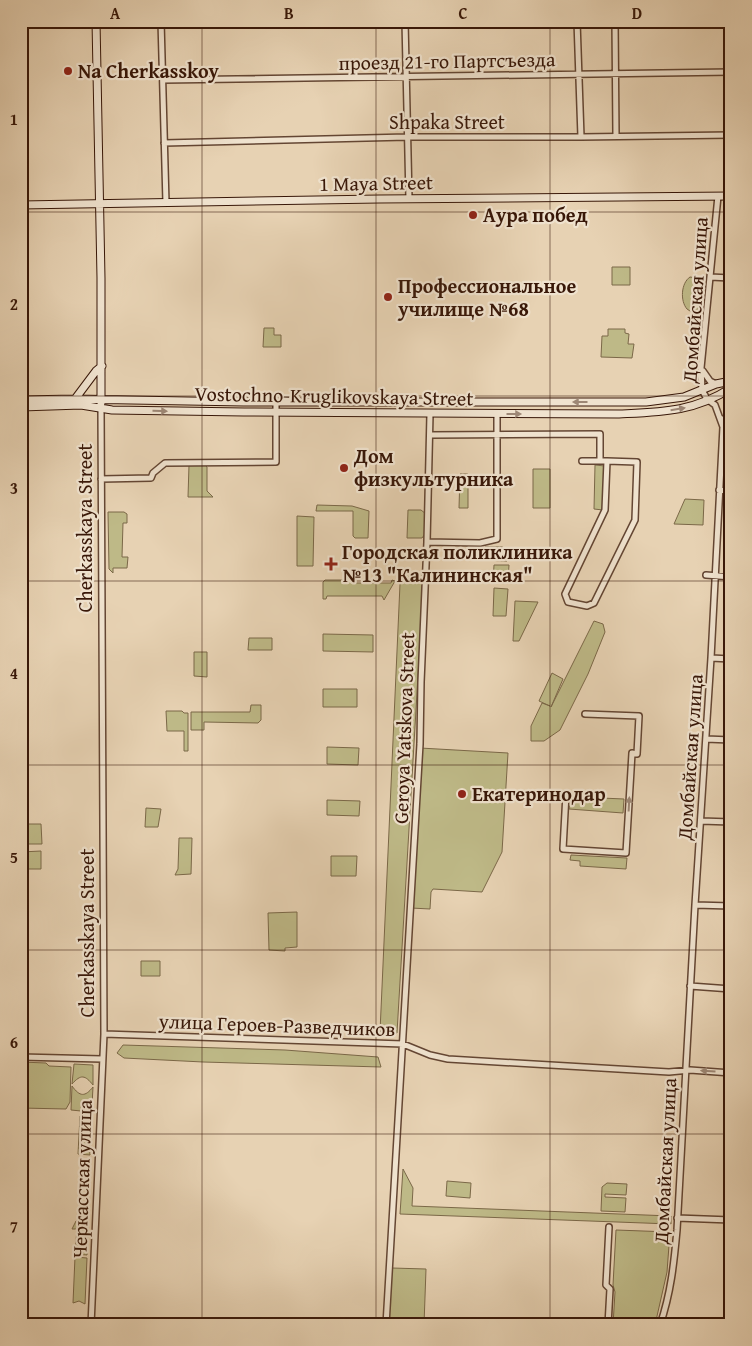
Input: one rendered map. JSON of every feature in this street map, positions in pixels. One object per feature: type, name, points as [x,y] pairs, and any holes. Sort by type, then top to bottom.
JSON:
[{"type":"street","name":"Cherkasskaya Street","points":[[96,21],[102,366],[104,1034]]},
{"type":"street","points":[[161,21],[166,203]]},
{"type":"street","points":[[405,21],[409,199]]},
{"type":"street","points":[[577,21],[581,137]]},
{"type":"street","points":[[615,21],[616,136]]},
{"type":"street","name":"проезд 21-го Партсъезда","points":[[163,80],[616,72],[731,72]]},
{"type":"street","name":"Shpaka Street","points":[[164,143],[408,137],[731,135]]},
{"type":"street","name":"Домбайская улица","points":[[660,1325],[668,1301],[673,1275],[678,1218],[720,490],[722,419],[715,405],[702,390],[701,368],[718,196]]},
{"type":"street","name":"1 Maya Street","points":[[21,205],[731,196]]},
{"type":"street","points":[[710,277],[731,278]]},
{"type":"street","points":[[75,399],[96,370],[102,366]]},
{"type":"street","points":[[701,368],[705,376],[716,384]]},
{"type":"street","name":"Vostochno-Kruglikovskaya Street","points":[[21,400],[646,402],[673,399],[716,384],[731,381]]},
{"type":"street","name":"Vostochno-Kruglikovskaya Street","points":[[21,407],[81,405],[101,409],[430,414],[646,412],[687,408],[731,388]]},
{"type":"street","points":[[101,479],[151,478],[153,473],[165,463],[276,462],[276,402]]},
{"type":"street","points":[[646,402],[646,412]]},
{"type":"street","name":"Geroya Yatskova Street","points":[[386,1325],[420,744],[428,542],[430,414]]},
{"type":"street","points":[[428,542],[480,543],[498,539],[497,414]]},
{"type":"street","points":[[722,419],[731,419]]},
{"type":"street","points":[[430,435],[600,434],[600,461]]},
{"type":"street","points":[[582,461],[607,461],[636,462],[634,520],[594,603],[587,606],[568,602],[565,594],[605,510],[607,461]]},
{"type":"street","points":[[720,490],[731,491]]},
{"type":"street","points":[[706,575],[731,577]]},
{"type":"street","points":[[711,658],[731,659]]},
{"type":"street","points":[[566,794],[563,849],[626,853],[632,753],[637,754],[639,716],[585,714]]},
{"type":"street","points":[[706,739],[731,740]]},
{"type":"street","points":[[701,821],[731,822]]},
{"type":"street","points":[[695,905],[731,906]]},
{"type":"street","points":[[690,986],[731,989]]},
{"type":"street","name":"улица Героев-Разведчиков","points":[[104,1034],[403,1044],[430,1055],[448,1059],[731,1073]]},
{"type":"street","name":"Черкасская улица","points":[[91,1325],[104,1034]]},
{"type":"street","points":[[21,1057],[102,1059]]},
{"type":"street","points":[[678,1218],[731,1220]]},
{"type":"street","points":[[608,1325],[610,1289],[606,1285],[609,1227]]},
{"type":"shaded area","points":[[612,267],[630,267],[630,285],[612,285]]},
{"type":"shaded area","points":[[690,277],[697,278],[698,310],[690,311],[685,306],[682,292],[685,283]]},
{"type":"shaded area","points":[[264,328],[274,328],[274,335],[281,335],[281,347],[263,347]]},
{"type":"shaded area","points":[[608,329],[625,329],[625,333],[629,334],[628,344],[634,344],[632,358],[601,357],[602,336],[608,336]]},
{"type":"shaded area","points":[[189,465],[205,465],[207,467],[207,491],[213,497],[188,497]]},
{"type":"shaded area","points":[[595,465],[605,466],[603,510],[594,509]]},
{"type":"shaded area","points":[[533,469],[550,469],[550,508],[533,508]]},
{"type":"shaded area","points":[[460,474],[468,474],[468,508],[459,508]]},
{"type":"shaded area","points":[[685,499],[704,500],[703,525],[674,524]]},
{"type":"shaded area","points":[[317,505],[352,506],[369,511],[368,538],[355,538],[353,536],[353,511],[316,511]]},
{"type":"shaded area","points":[[408,510],[421,510],[426,514],[425,534],[422,538],[407,538]]},
{"type":"shaded area","points":[[108,512],[124,512],[127,514],[127,523],[123,523],[122,557],[128,557],[127,568],[113,568],[113,573],[109,569]]},
{"type":"shaded area","points":[[297,516],[314,517],[313,566],[297,566]]},
{"type":"shaded area","points":[[485,547],[502,547],[507,549],[507,561],[483,560]]},
{"type":"shaded area","points":[[494,565],[509,565],[508,580],[505,583],[493,582]]},
{"type":"shaded area","points":[[412,572],[424,574],[397,1033],[380,1032],[400,584],[406,574]]},
{"type":"shaded area","points":[[325,580],[349,580],[352,583],[391,583],[392,580],[395,581],[384,600],[382,596],[327,596],[326,599],[323,599],[323,582]]},
{"type":"shaded area","points":[[494,588],[508,589],[506,616],[493,616]]},
{"type":"shaded area","points":[[515,601],[538,602],[519,641],[513,641]]},
{"type":"shaded area","points":[[594,621],[603,624],[605,632],[588,674],[560,730],[544,741],[531,741],[531,726],[542,703],[550,706],[539,701],[552,673],[563,679],[551,707]]},
{"type":"shaded area","points":[[323,634],[373,635],[373,652],[323,651]]},
{"type":"shaded area","points":[[249,638],[272,638],[272,650],[248,650]]},
{"type":"shaded area","points":[[194,652],[207,652],[207,677],[194,676]]},
{"type":"shaded area","points":[[323,689],[357,689],[357,707],[323,707]]},
{"type":"shaded area","points":[[251,705],[261,705],[261,720],[258,723],[204,722],[204,730],[191,730],[191,712],[250,712]]},
{"type":"shaded area","points":[[166,711],[188,713],[188,751],[184,751],[184,731],[167,731]]},
{"type":"shaded area","points":[[327,747],[359,748],[358,765],[327,764]]},
{"type":"shaded area","name":"Екатеринодар","points":[[420,748],[508,753],[502,852],[482,892],[433,889],[431,892],[430,909],[411,908]]},
{"type":"shaded area","points":[[579,797],[624,799],[623,813],[569,809],[570,800],[578,800]]},
{"type":"shaded area","points":[[327,800],[360,801],[359,816],[327,815]]},
{"type":"shaded area","points":[[146,808],[161,809],[158,827],[145,827]]},
{"type":"shaded area","points":[[21,824],[41,824],[42,844],[21,844]]},
{"type":"shaded area","points":[[179,838],[192,838],[191,874],[175,875],[178,869]]},
{"type":"shaded area","points":[[41,851],[41,869],[21,869],[21,852]]},
{"type":"shaded area","points":[[571,855],[627,858],[626,869],[580,866],[580,861],[570,860]]},
{"type":"shaded area","points":[[331,856],[357,856],[356,876],[331,876]]},
{"type":"shaded area","points":[[297,912],[297,947],[285,948],[285,951],[269,950],[268,913]]},
{"type":"shaded area","points":[[141,961],[160,961],[160,976],[141,976]]},
{"type":"shaded area","points":[[123,1045],[285,1050],[378,1057],[381,1067],[124,1058],[117,1053]]},
{"type":"shaded area","points":[[21,1062],[71,1067],[70,1102],[66,1109],[21,1108]]},
{"type":"shaded area","points":[[74,1064],[93,1065],[93,1085],[88,1079],[83,1077],[80,1077],[72,1084]]},
{"type":"shaded area","points":[[72,1086],[80,1094],[87,1093],[93,1087],[92,1105],[81,1111],[71,1110]]},
{"type":"shaded area","points":[[92,1109],[91,1126],[88,1130],[90,1155],[78,1154],[80,1116]]},
{"type":"shaded area","points":[[403,1169],[413,1188],[412,1206],[671,1216],[671,1224],[400,1214]]},
{"type":"shaded area","points":[[447,1181],[471,1183],[470,1198],[446,1196]]},
{"type":"shaded area","points":[[607,1183],[627,1184],[626,1195],[605,1194],[605,1197],[626,1198],[625,1212],[601,1211],[602,1187]]},
{"type":"shaded area","points":[[76,1221],[88,1221],[87,1255],[75,1254],[77,1229],[72,1229]]},
{"type":"shaded area","points":[[616,1230],[670,1232],[667,1272],[655,1325],[613,1325]]},
{"type":"shaded area","points":[[75,1257],[87,1258],[85,1304],[79,1301],[73,1303]]},
{"type":"shaded area","points":[[392,1268],[426,1269],[424,1325],[388,1325]]},
{"type":"place","name":"Na Cherkasskoy","points":[[68,71]]},
{"type":"place","name":"Аура побед","points":[[473,215]]},
{"type":"place","name":"Профессиональное училище №68","points":[[388,297]]},
{"type":"place","name":"Дом физкультурника","points":[[344,468]]},
{"type":"place","name":"Городская поликлиника №13 \"Калининская\"","points":[[331,564]]},
{"type":"place","name":"Екатеринодар","points":[[462,794]]}]
